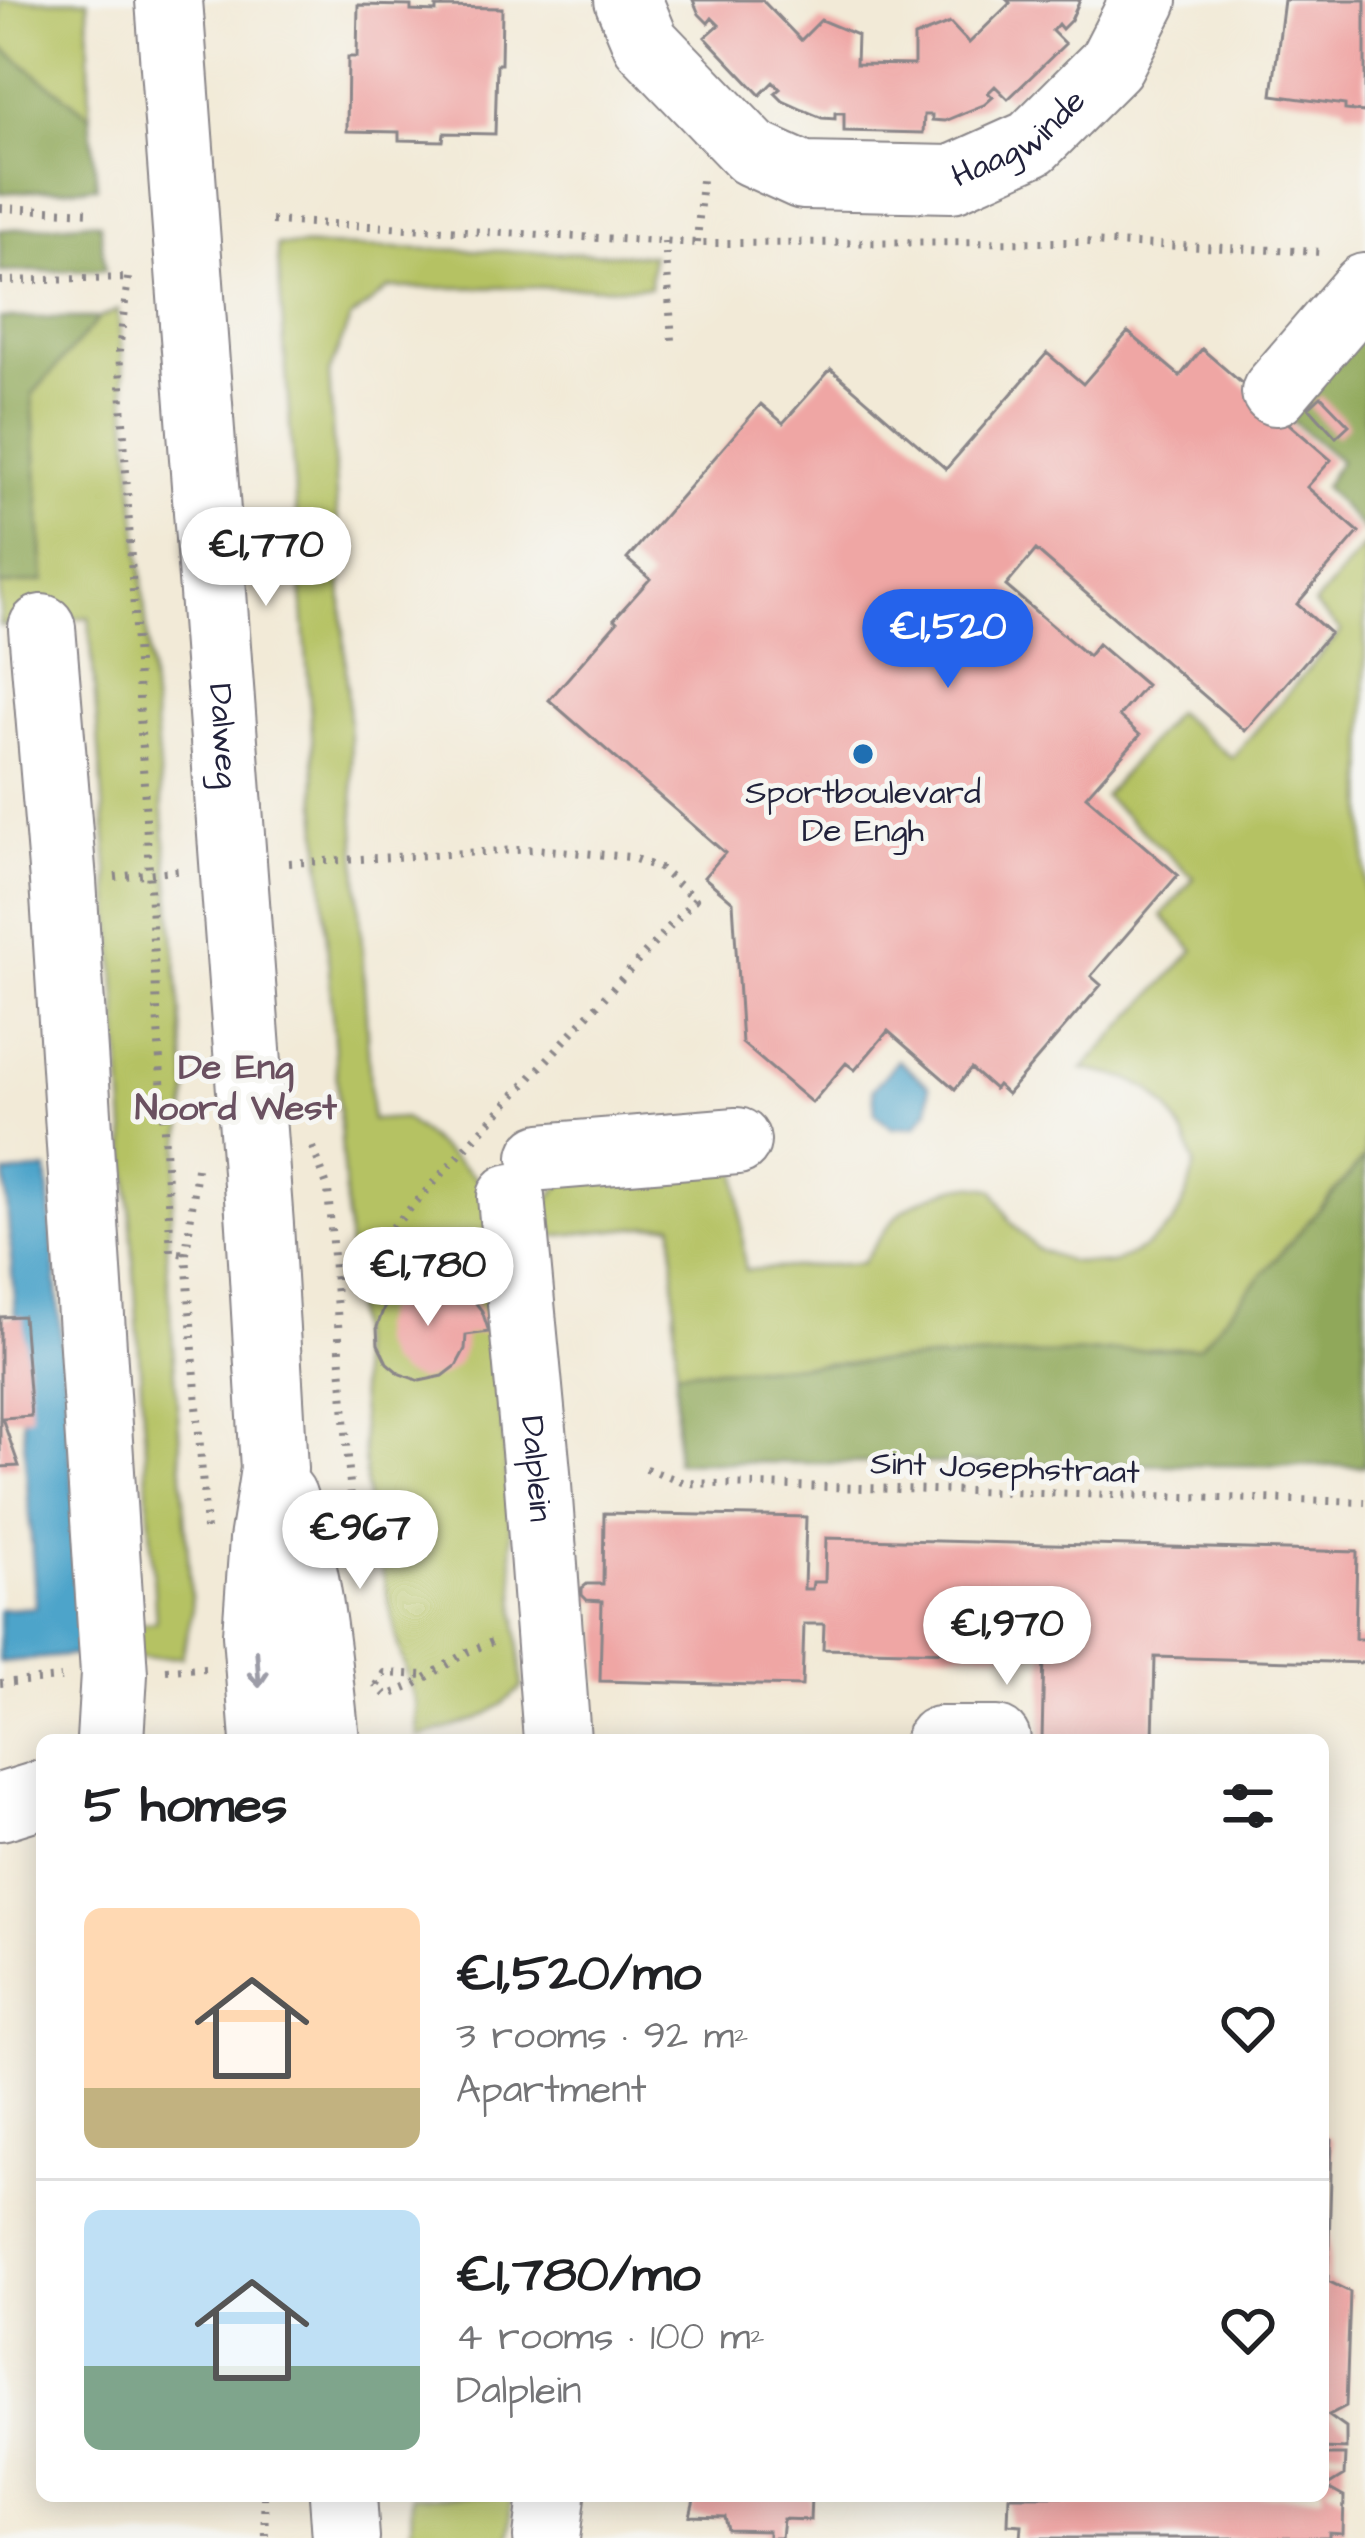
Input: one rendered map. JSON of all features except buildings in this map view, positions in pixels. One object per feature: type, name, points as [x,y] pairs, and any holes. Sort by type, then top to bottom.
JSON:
[{"type":"street","name":"Dalweg","points":[[169,0],[274,1469],[256,1634],[264,1734]]},
{"type":"street","name":"Haagwinde","points":[[628,0],[646,43],[752,153],[803,176],[952,179],[1032,142],[1111,64],[1144,0]]},
{"type":"street","points":[[1275,392],[1353,270]]},
{"type":"street","points":[[42,628],[114,1674],[110,1734]]},
{"type":"street","name":"Dalplein","points":[[557,1734],[526,1177],[737,1142]]},
{"type":"street","name":"Dalweg","points":[[274,1469],[297,1537],[316,1637],[325,1734]]},
{"type":"street","points":[[0,1807],[36,1796]]},
{"type":"street","points":[[343,2502],[346,2538]]},
{"type":"street","points":[[547,2538],[551,2502]]},
{"type":"path","points":[[0,208],[93,212]]},
{"type":"path","points":[[272,221],[697,243],[1086,242],[1353,270]]},
{"type":"path","points":[[665,241],[672,340]]},
{"type":"path","points":[[128,278],[119,351],[171,1252],[185,1254]]},
{"type":"path","points":[[0,281],[145,278]]},
{"type":"path","points":[[323,862],[535,849],[630,856],[658,868],[695,899],[348,1276],[334,1276]]},
{"type":"path","points":[[119,877],[145,874]]},
{"type":"path","name":"Sint Josephstraat","points":[[646,1469],[685,1483],[1365,1502]]},
{"type":"path","points":[[427,1676],[384,1673],[377,1685],[387,1696],[414,1685],[486,1643],[550,1635]]},
{"type":"path","points":[[0,1683],[258,1663]]},
{"type":"path","points":[[264,2502],[265,2538]]},
{"type":"green space","points":[[0,0],[88,0],[90,116],[0,46]]},
{"type":"green space","points":[[0,46],[90,116],[97,187],[0,193]]},
{"type":"green space","points":[[100,223],[105,270],[0,272],[0,230]]},
{"type":"green space","points":[[277,245],[652,255],[650,287],[389,288],[350,319],[329,373],[372,1120],[404,1118],[485,1185],[522,1687],[486,1715],[418,1734],[416,1704],[398,1646],[367,1500]]},
{"type":"green space","points":[[118,310],[188,1093],[166,1249],[192,1612],[182,1657],[133,1658],[129,1625],[156,1622],[89,617],[0,626],[0,586],[44,580],[32,395],[99,318]]},
{"type":"green space","points":[[0,318],[99,318],[32,395],[44,581],[0,586]]},
{"type":"green space","points":[[1365,322],[1365,532],[1324,487],[1340,461],[1285,415]]},
{"type":"green space","points":[[1365,545],[1365,1157],[1199,1347],[676,1371],[673,1224],[542,1237],[548,1203],[570,1176],[737,1163],[745,1270],[862,1263],[906,1209],[966,1186],[994,1190],[1010,1221],[1036,1248],[1068,1261],[1110,1264],[1144,1248],[1173,1224],[1195,1164],[1185,1137],[1150,1090],[1126,1078],[1083,1069],[1194,950],[1162,916],[1194,878],[1104,796],[1175,712],[1232,758],[1341,631],[1314,605]]},
{"type":"green space","points":[[1365,1157],[1365,1466],[676,1462],[676,1371],[1199,1347]]},
{"type":"green space","points":[[412,2502],[511,2502],[509,2538],[411,2538]]},
{"type":"water","points":[[898,1060],[929,1086],[929,1109],[916,1126],[892,1128],[875,1113],[873,1089]]},
{"type":"water","points":[[47,1170],[87,1654],[0,1662],[0,1610],[36,1607],[5,1174]]},
{"type":"place","name":"Sportboulevard De Engh","points":[[863,754]]},
{"type":"district","name":"De Eng Noord West","points":[[236,1088]]}]
